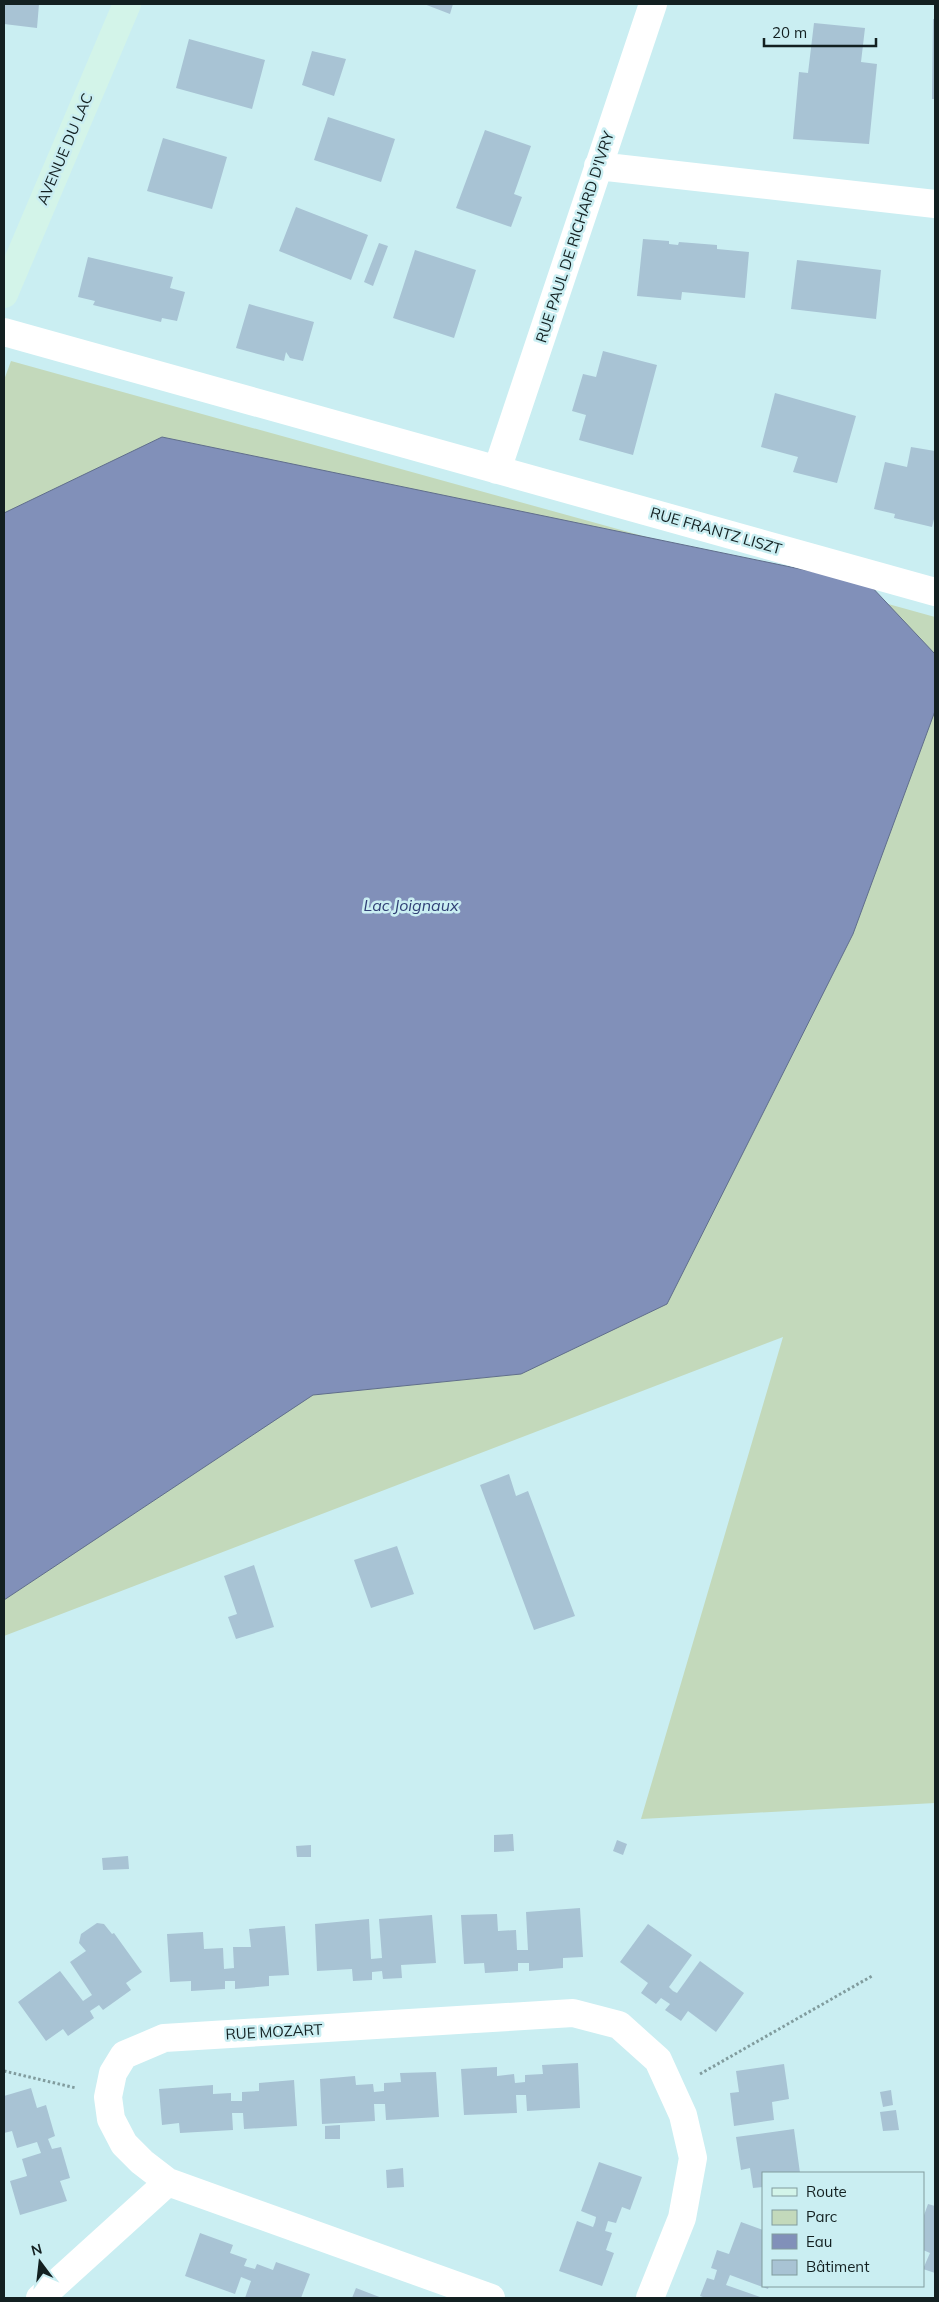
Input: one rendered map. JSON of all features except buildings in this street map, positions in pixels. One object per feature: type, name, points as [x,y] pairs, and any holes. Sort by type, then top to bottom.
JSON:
[{"type":"main road","name":"AVENUE DU LAC","points":[[4,294],[127,4]]},
{"type":"street","name":"RUE PAUL DE RICHARD D'IVRY","points":[[497,470],[653,4]]},
{"type":"street","points":[[598,166],[935,204]]},
{"type":"street","name":"RUE FRANTZ LISZT","points":[[4,332],[935,592]]},
{"type":"street","name":"RUE MOZART","points":[[491,2298],[168,2182],[124,2144],[111,2119],[108,2097],[113,2073],[124,2055],[164,2038],[573,2013],[618,2025],[658,2060],[682,2116],[693,2158],[682,2218],[650,2298]]},
{"type":"street","points":[[40,2298],[168,2182]]},
{"type":"path","points":[[671,2090],[872,1976]]},
{"type":"path","points":[[4,2071],[108,2097]]},
{"type":"green space","name":"Lac Joignaux","points":[[11,361],[935,617],[935,1803],[641,1819],[783,1337],[4,1636],[4,380]]},
{"type":"water","name":"Lac Joignaux","points":[[162,437],[868,583],[935,654],[935,711],[853,934],[667,1304],[521,1374],[313,1395],[4,1600],[4,513]]}]
